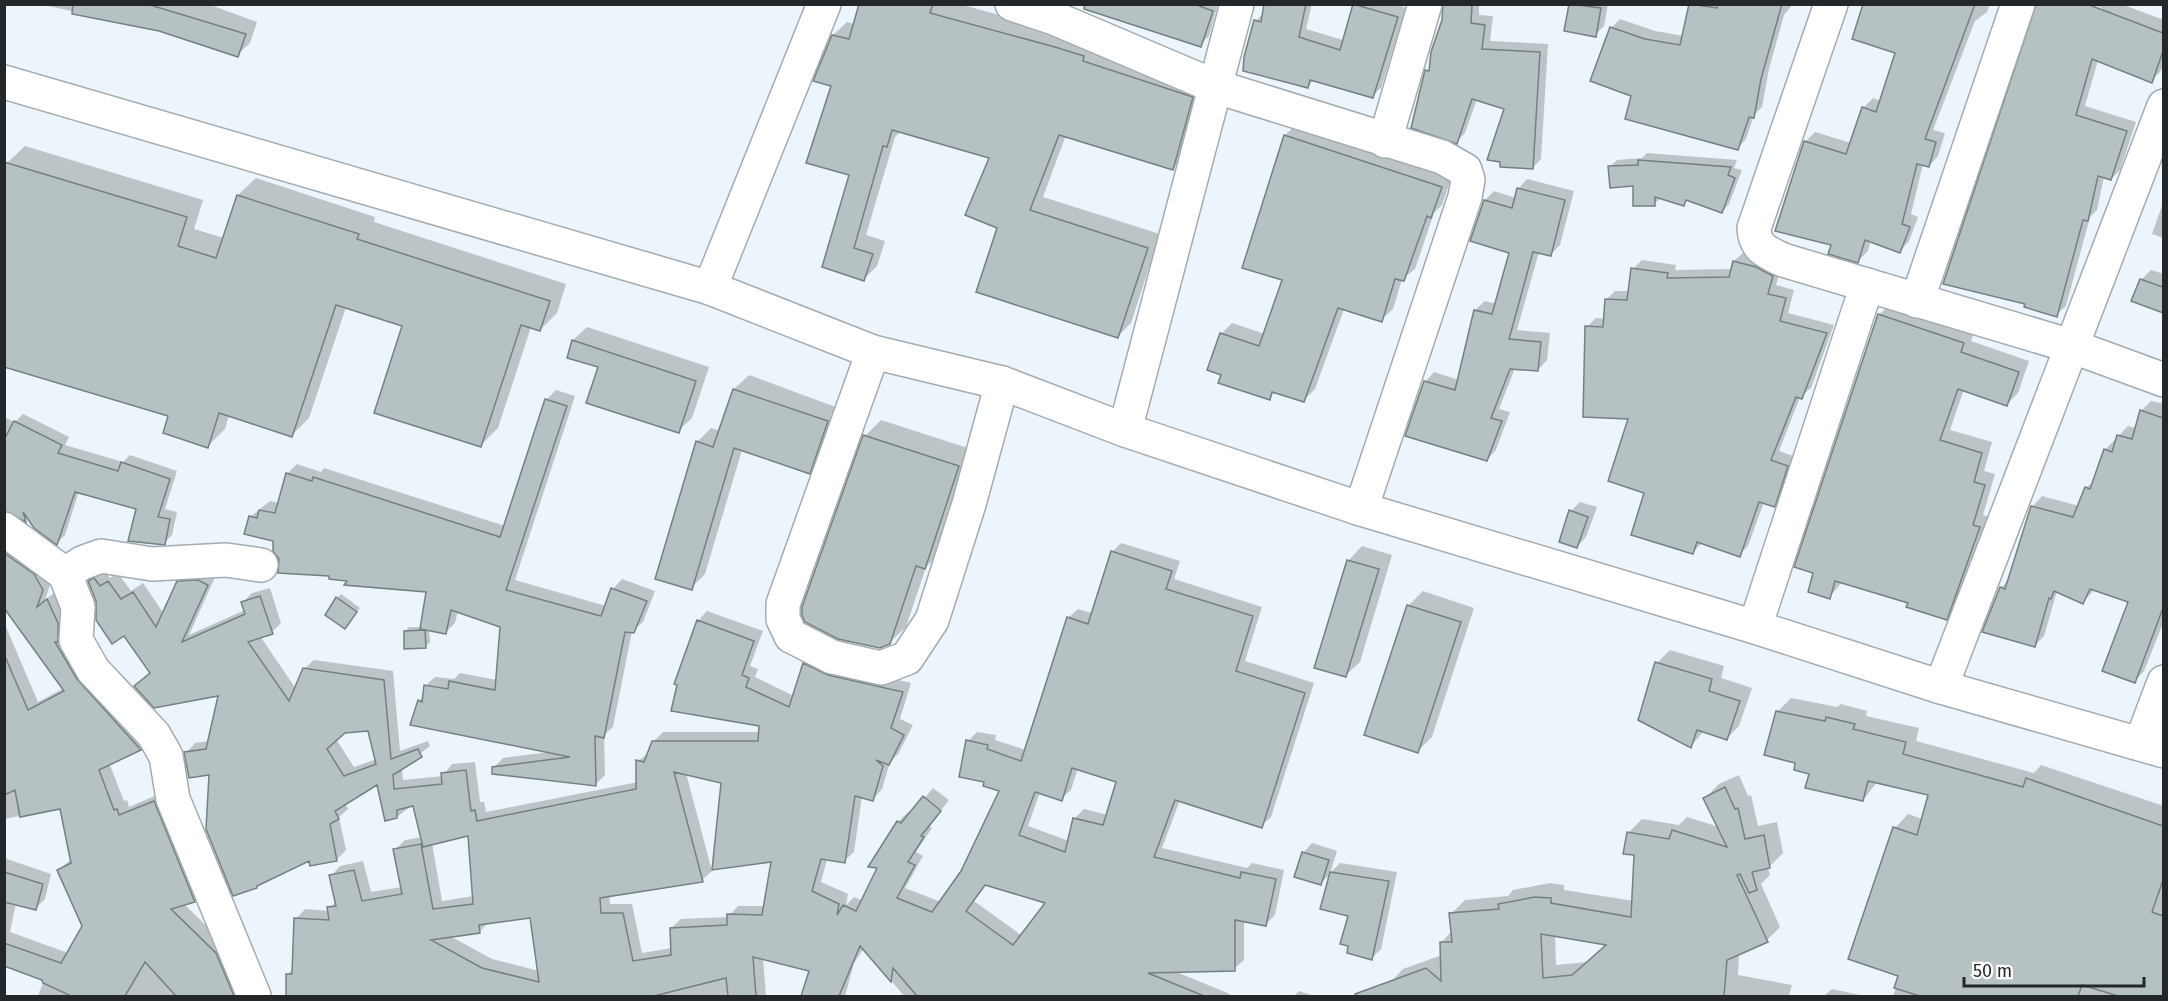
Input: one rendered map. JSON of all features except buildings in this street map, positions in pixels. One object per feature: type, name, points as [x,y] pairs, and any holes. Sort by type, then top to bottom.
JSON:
[{"type":"street","points":[[710,288],[824,4]]},
{"type":"street","points":[[1012,4],[1057,11],[1214,86],[1384,141],[1442,157],[1465,170],[1468,180],[1465,197],[1361,508]]},
{"type":"street","points":[[1125,430],[1237,4]]},
{"type":"street","points":[[1384,141],[1425,4]]},
{"type":"street","points":[[1831,4],[1754,228],[1754,240],[1760,248],[1784,260],[2071,346],[2163,380]]},
{"type":"street","points":[[1917,301],[2018,4]]},
{"type":"street","points":[[4,82],[710,288],[873,352],[1002,383],[1125,430],[1361,508],[1755,627],[1941,687],[2152,747],[2163,682]]},
{"type":"street","points":[[1941,687],[2163,106]]},
{"type":"street","points":[[1755,627],[1867,285]]},
{"type":"street","points":[[873,352],[783,604],[783,619],[791,636],[832,657],[881,668],[907,658],[932,620],[969,504],[1002,383]]},
{"type":"street","points":[[4,529],[65,574],[78,607],[76,640],[93,670],[154,735],[165,756],[174,798],[254,996]]},
{"type":"street","points":[[65,574],[82,563],[101,556],[152,564],[226,560],[261,566]]}]
